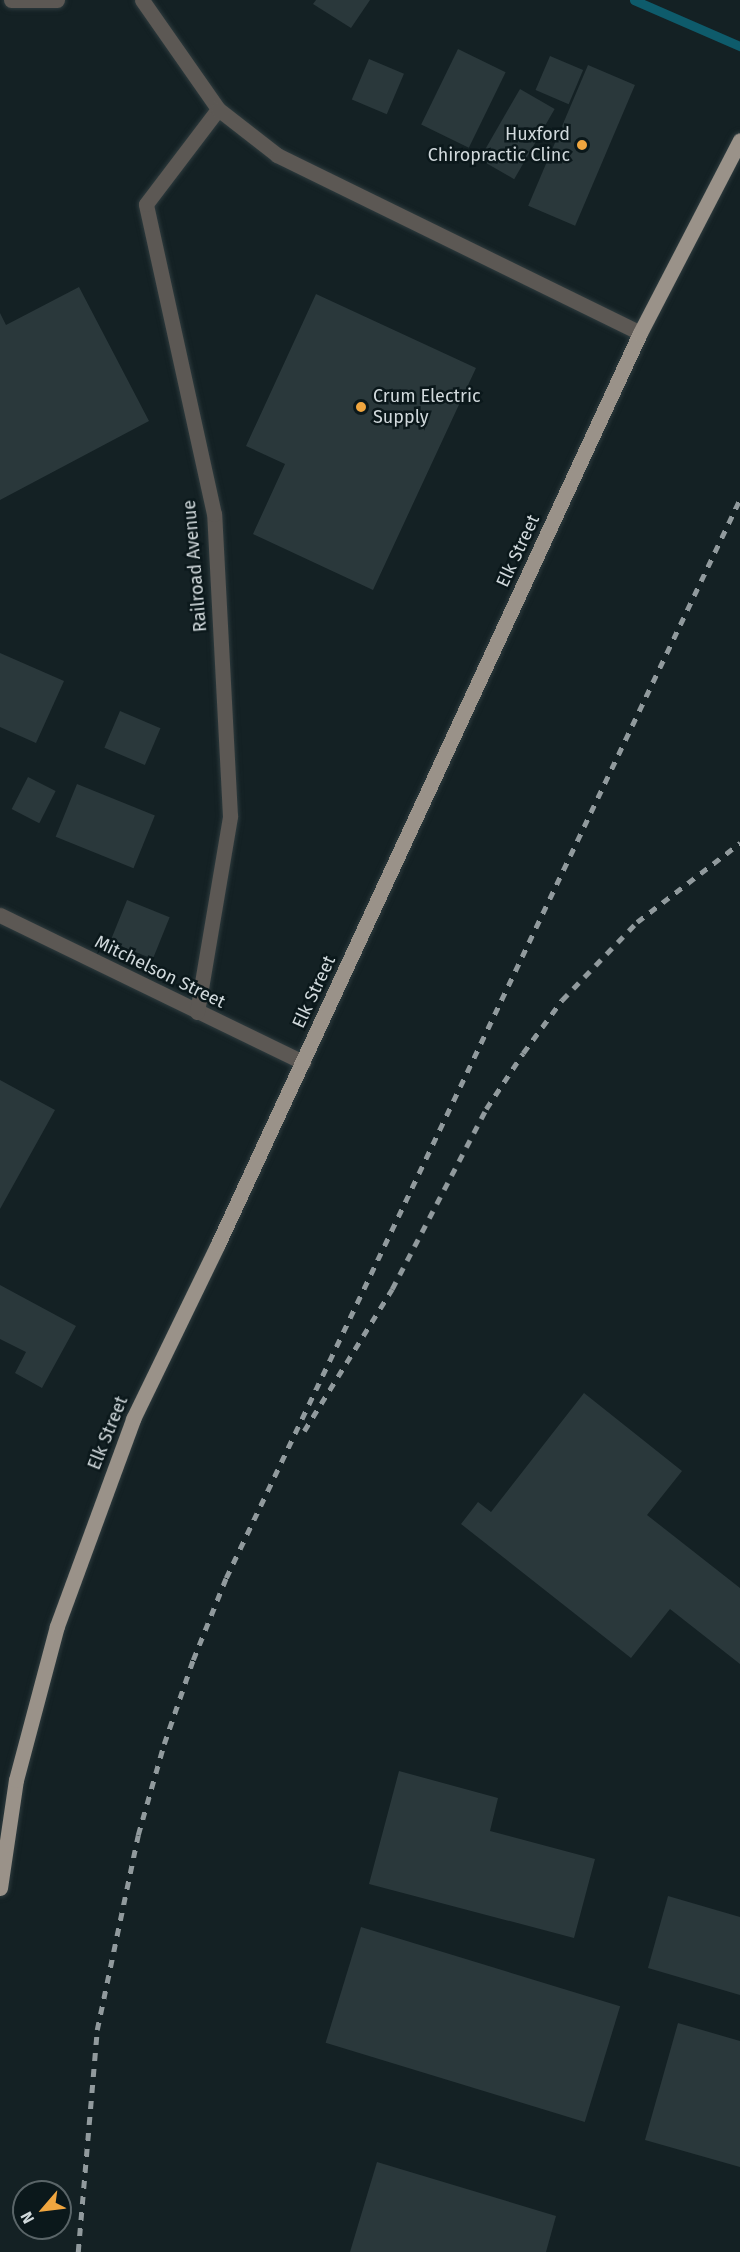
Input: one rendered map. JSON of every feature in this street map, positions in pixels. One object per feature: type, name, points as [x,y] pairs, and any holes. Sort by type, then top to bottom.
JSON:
[{"type":"main road","name":"Elk Street","points":[[0,1887],[19,1769],[57,1626],[133,1419],[303,1062],[640,333],[740,140]]},
{"type":"street","points":[[12,0],[57,0]]},
{"type":"street","points":[[142,0],[218,108],[277,155],[640,333]]},
{"type":"street","name":"Railroad Avenue","points":[[197,1012],[230,816],[214,514],[146,204],[218,108]]},
{"type":"street","name":"Mitchelson Street","points":[[0,915],[303,1062]]},
{"type":"building","points":[[316,0],[370,0],[351,28],[313,4]]},
{"type":"building","points":[[458,49],[506,72],[469,148],[421,124]]},
{"type":"building","points":[[550,56],[583,70],[569,104],[536,90]]},
{"type":"building","points":[[369,59],[404,74],[387,114],[352,100]]},
{"type":"building","name":"Huxford Chiropractic Clinc","points":[[588,65],[635,85],[575,226],[528,206]]},
{"type":"building","points":[[520,89],[555,109],[514,179],[480,159]]},
{"type":"building","points":[[79,287],[149,421],[0,500],[0,313],[6,325]]},
{"type":"building","name":"Crum Electric Supply","points":[[316,294],[476,368],[373,590],[253,534],[285,464],[246,446]]},
{"type":"building","points":[[0,653],[64,681],[36,743],[0,727]]},
{"type":"building","points":[[120,711],[161,728],[145,765],[104,748]]},
{"type":"building","points":[[28,777],[56,791],[39,823],[12,809]]},
{"type":"building","points":[[77,784],[155,815],[134,868],[56,837]]},
{"type":"building","points":[[127,900],[170,917],[153,959],[110,942]]},
{"type":"building","points":[[0,1080],[55,1110],[0,1209]]},
{"type":"building","points":[[0,1285],[76,1326],[42,1388],[15,1373],[26,1352],[0,1339]]},
{"type":"building","points":[[584,1393],[682,1471],[647,1515],[740,1588],[740,1664],[670,1609],[631,1658],[461,1524],[478,1502],[491,1512]]},
{"type":"building","points":[[399,1771],[498,1798],[490,1831],[595,1859],[574,1938],[369,1884]]},
{"type":"building","points":[[668,1896],[740,1917],[740,1995],[648,1968]]},
{"type":"building","points":[[361,1927],[620,2006],[585,2122],[326,2043]]},
{"type":"building","points":[[678,2023],[740,2041],[740,2167],[645,2140]]},
{"type":"building","points":[[377,2162],[556,2216],[546,2252],[350,2252]]},
{"type":"waterway","points":[[634,0],[740,46]]},
{"type":"railway","points":[[78,2252],[97,2030],[138,1835],[164,1744],[193,1660],[226,1578],[740,499]]},
{"type":"railway","points":[[304,1431],[392,1289],[486,1109],[562,1000],[637,922],[740,843]]},
{"type":"place","name":"Huxford Chiropractic Clinc","points":[[582,145]]},
{"type":"place","name":"Crum Electric Supply","points":[[361,407]]}]
